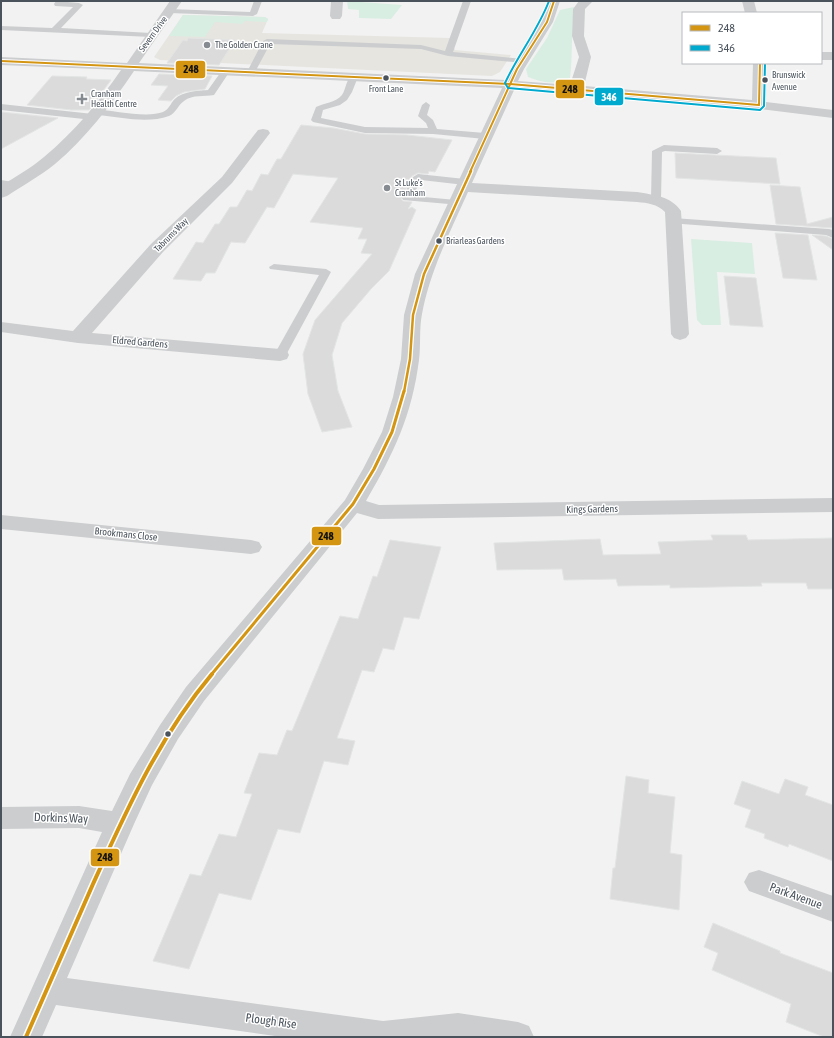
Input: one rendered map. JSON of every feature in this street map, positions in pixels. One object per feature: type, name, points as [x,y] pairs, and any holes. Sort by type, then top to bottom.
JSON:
[{"type":"street","points":[[336,16],[337,1]]},
{"type":"street","points":[[26,1037],[120,824],[140,782],[169,732],[195,694],[353,504],[374,469],[392,432],[403,397],[410,359],[413,315],[427,267],[485,136],[510,84],[547,22],[554,1]]},
{"type":"street","points":[[576,89],[585,57],[578,36],[579,9],[586,1]]},
{"type":"street","points":[[736,1],[748,1],[751,12]]},
{"type":"street","name":"Severn Drive","points":[[1,193],[8,184],[48,161],[79,133],[108,99],[151,35],[173,6]]},
{"type":"street","points":[[822,56],[833,56]]},
{"type":"street","points":[[1,61],[510,84],[759,105],[833,114]]},
{"type":"street","points":[[759,105],[760,64]]},
{"type":"street","name":"Tabrums Way","points":[[78,337],[156,248],[227,180],[263,133]]},
{"type":"street","points":[[461,191],[656,200],[668,204],[673,211],[680,334]]},
{"type":"street","name":"Eldred Gardens","points":[[1,327],[78,337],[280,355]]},
{"type":"street","name":"Kings Gardens","points":[[353,504],[378,512],[833,505]]},
{"type":"street","name":"Brookmans Close","points":[[1,522],[251,547]]},
{"type":"street","name":"Dorkins Way","points":[[1,818],[79,817],[120,824]]},
{"type":"street","name":"Park Avenue","points":[[758,882],[833,910]]},
{"type":"street","name":"Plough Rise","points":[[48,990],[383,1036],[458,1028],[518,1037]]},
{"type":"lane","points":[[54,30],[78,5],[58,4],[60,1]]},
{"type":"lane","points":[[173,6],[253,14],[258,1]]},
{"type":"lane","points":[[448,54],[467,1]]},
{"type":"lane","points":[[1,28],[151,35]]},
{"type":"lane","points":[[251,72],[267,41],[421,47],[448,54],[522,62]]},
{"type":"lane","points":[[1,107],[95,114],[156,116],[167,114],[178,100],[183,97],[198,93],[211,94],[226,71]]},
{"type":"lane","points":[[354,77],[343,100],[319,109],[316,120],[365,130],[433,131],[485,136]]},
{"type":"lane","points":[[426,105],[422,116],[430,122],[433,131]]},
{"type":"lane","points":[[656,200],[657,151],[664,148],[718,152]]},
{"type":"lane","points":[[673,221],[829,232],[833,235]]},
{"type":"lane","points":[[274,267],[326,272],[280,355]]},
{"type":"shaded area","points":[[183,15],[265,17],[268,19],[262,33],[450,38],[455,50],[511,55],[500,72],[492,76],[160,60],[154,57]]},
{"type":"green space","points":[[347,1],[402,5],[391,19],[359,18],[359,10],[348,9]]},
{"type":"green space","points":[[574,7],[570,78],[559,82],[549,82],[539,81],[528,77],[526,69],[547,38],[560,10]]},
{"type":"green space","points":[[183,15],[265,17],[268,19],[267,22],[245,21],[242,24],[215,22],[205,37],[169,36]]},
{"type":"green space","points":[[691,239],[752,243],[755,274],[717,272],[721,325],[702,325],[697,320]]},
{"type":"building","points":[[188,38],[235,40],[219,65],[167,63],[183,40],[187,41]]},
{"type":"building","points":[[159,74],[212,76],[205,89],[184,92],[176,96],[171,101],[158,100],[168,86],[151,85]]},
{"type":"building","name":"Cranham Health Centre","points":[[52,76],[87,77],[86,79],[111,80],[89,110],[72,110],[27,105]]},
{"type":"building","points":[[1,112],[58,118],[1,149]]},
{"type":"building","points":[[301,125],[333,128],[365,134],[407,135],[452,140],[435,172],[429,171],[428,174],[418,173],[412,176],[401,199],[403,201],[412,202],[408,209],[412,207],[416,210],[389,271],[371,289],[342,323],[332,355],[338,391],[352,427],[322,432],[308,394],[303,354],[315,320],[372,254],[361,253],[367,239],[358,239],[363,228],[310,222],[338,178],[293,174],[274,208],[267,207],[245,243],[231,242],[215,273],[206,273],[201,281],[173,279],[196,242],[203,243],[215,224],[219,224],[230,207],[237,207],[247,190],[252,191],[261,174],[268,175],[277,159],[281,159]]},
{"type":"building","points":[[675,153],[776,158],[780,184],[676,178]]},
{"type":"building","points":[[770,185],[800,187],[807,224],[833,217],[833,228],[776,224]]},
{"type":"building","points":[[775,233],[808,235],[817,280],[783,278]]},
{"type":"building","points":[[812,235],[826,236],[833,239],[833,250]]},
{"type":"building","points":[[724,276],[756,278],[763,327],[730,325]]},
{"type":"building","points":[[711,535],[746,535],[748,540],[833,538],[833,589],[808,589],[806,583],[761,583],[762,586],[670,588],[670,585],[618,586],[616,579],[564,580],[562,569],[497,570],[494,543],[600,539],[603,555],[661,554],[658,542],[713,540]]},
{"type":"building","points":[[390,540],[441,547],[419,619],[404,617],[394,650],[383,648],[374,672],[362,670],[337,738],[355,741],[348,765],[324,761],[300,833],[278,829],[251,900],[219,893],[189,969],[153,961],[190,874],[201,876],[219,834],[236,837],[252,794],[244,793],[259,753],[277,755],[287,730],[292,731],[340,616],[358,619],[373,576],[377,577]]},
{"type":"building","points":[[626,776],[649,780],[648,793],[675,797],[670,853],[682,855],[679,910],[610,899]]},
{"type":"building","points":[[785,779],[808,787],[805,795],[833,805],[833,861],[789,844],[788,847],[764,838],[765,834],[745,827],[751,810],[734,804],[742,781],[779,794]]},
{"type":"building","points":[[713,923],[780,951],[780,953],[833,973],[833,1037],[824,1037],[786,1022],[791,1004],[712,970],[718,953],[704,947]]},
{"type":"transit line","name":"346","points":[[549,1],[542,20],[513,66],[505,83],[508,88],[760,110],[764,106],[765,64]]},
{"type":"transit line","name":"248","points":[[26,1037],[120,824],[140,782],[169,732],[195,694],[353,504],[374,469],[392,432],[403,397],[410,359],[413,315],[424,274],[517,69],[547,22],[554,1]]},
{"type":"transit line","name":"248","points":[[1,61],[510,84],[759,105]]},
{"type":"transit line","name":"248","points":[[759,105],[760,64]]},
{"type":"place","name":"The Golden Crane","points":[[207,45]]},
{"type":"place","name":"Front Lane","points":[[386,78]]},
{"type":"place","name":"Brunswick Avenue","points":[[765,80]]},
{"type":"place","name":"Cranham Health Centre","points":[[82,99]]},
{"type":"place","name":"St Luke's Cranham","points":[[387,188]]},
{"type":"place","name":"Briarleas Gardens","points":[[439,241]]}]
